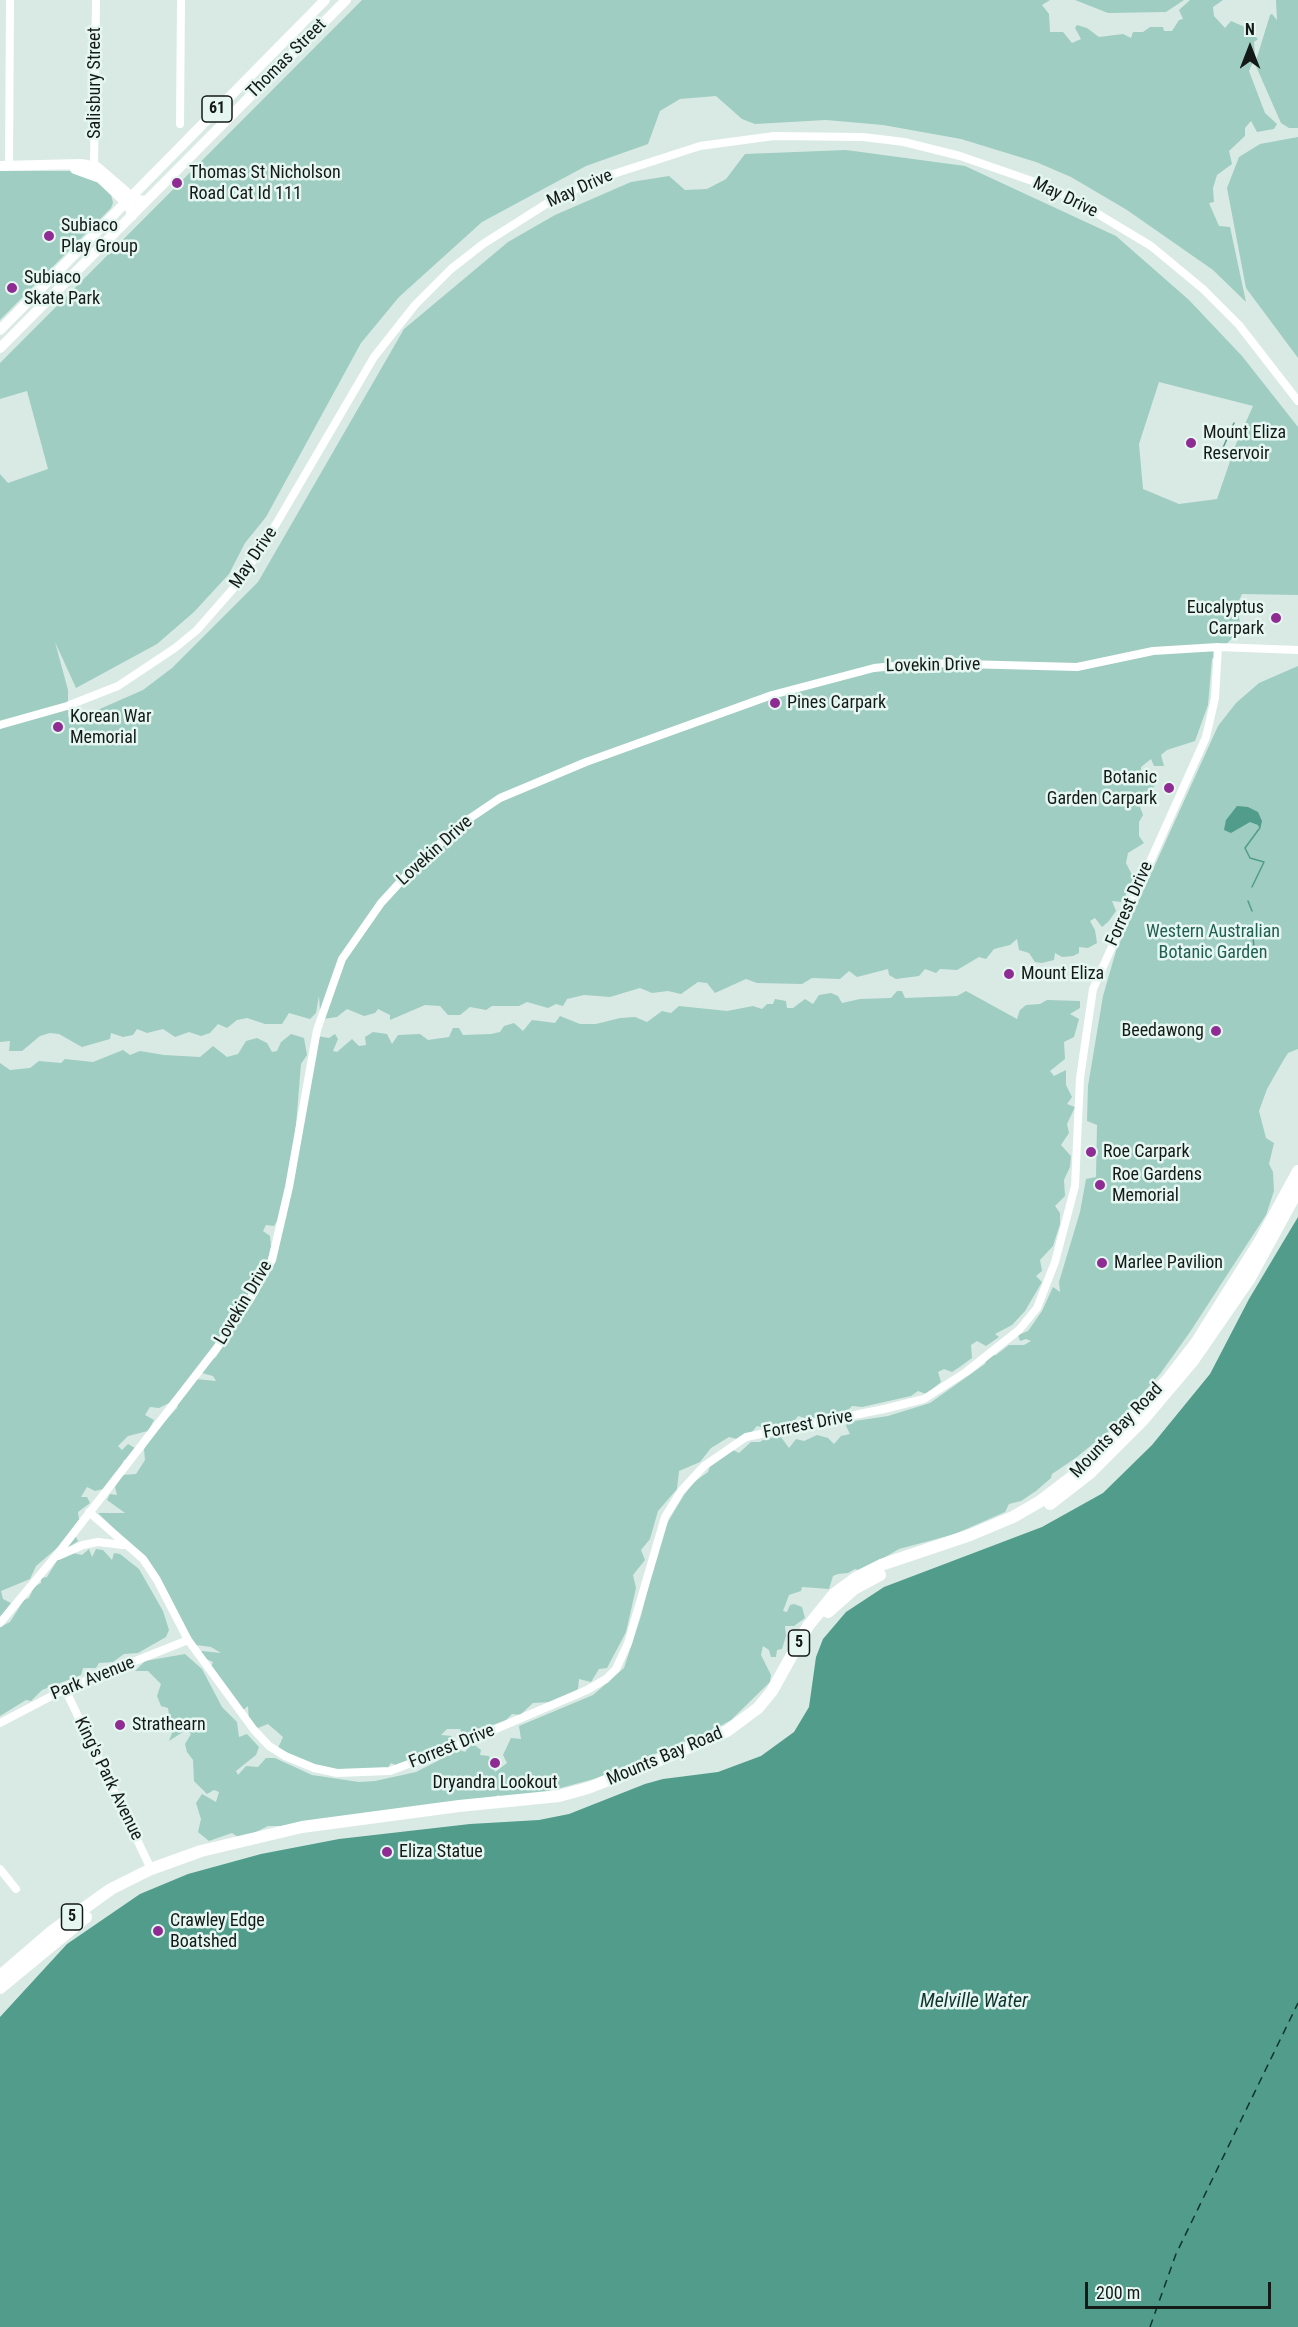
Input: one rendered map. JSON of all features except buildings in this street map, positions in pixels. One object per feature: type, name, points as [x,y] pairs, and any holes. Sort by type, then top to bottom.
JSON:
[{"type":"highway","name":"Mounts Bay Road","points":[[0,1976],[51,1932],[103,1895],[151,1869],[234,1841],[302,1827],[459,1806],[559,1796],[588,1788],[648,1765],[728,1731],[758,1708],[772,1691],[808,1626],[834,1594],[857,1577],[882,1565],[992,1527],[1039,1502],[1090,1463],[1168,1379],[1196,1343],[1260,1241],[1298,1171]]},
{"type":"highway","name":"Mounts Bay Road","points":[[0,1988],[50,1944],[114,1896],[154,1875],[201,1858],[300,1835],[363,1825],[554,1804],[618,1785],[740,1733],[778,1697],[824,1617],[854,1588],[886,1572],[1005,1530],[1038,1512],[1090,1473],[1143,1420],[1204,1346],[1250,1278],[1298,1190]]},
{"type":"main road","name":"Thomas Street","points":[[0,330],[325,0]]},
{"type":"main road","name":"Thomas Street","points":[[0,348],[346,0]]},
{"type":"main road","points":[[5,166],[94,167],[110,176],[126,192],[132,216]]},
{"type":"main road","points":[[63,166],[95,176],[121,198],[146,201]]},
{"type":"street","points":[[5,166],[10,0]]},
{"type":"street","name":"Salisbury Street","points":[[94,167],[96,0]]},
{"type":"street","points":[[180,124],[181,0]]},
{"type":"street","name":"May Drive","points":[[0,725],[68,706],[118,686],[176,648],[197,630],[239,582],[375,357],[415,305],[451,269],[483,244],[554,200],[598,179],[700,146],[774,136],[863,137],[904,142],[949,153],[1035,182],[1078,202],[1160,252],[1203,289],[1239,325],[1298,401]]},
{"type":"street","name":"Lovekin Drive","points":[[0,1623],[54,1558],[216,1349],[249,1301],[272,1260],[289,1187],[317,1030],[342,959],[381,903],[460,825],[500,798],[586,762],[772,695],[874,668],[925,663],[1077,667],[1153,651],[1218,647],[1298,650]]},
{"type":"street","name":"Forrest Drive","points":[[89,1512],[143,1559],[157,1580],[188,1640],[240,1714],[269,1746],[285,1756],[337,1773],[390,1771],[587,1690],[606,1679],[616,1669],[628,1643],[665,1517],[681,1491],[704,1466],[746,1437],[924,1399],[966,1372],[1019,1330],[1037,1308],[1046,1291],[1072,1206],[1077,1170],[1080,1078],[1094,989],[1206,737],[1215,698],[1218,647]]},
{"type":"street","points":[[54,1558],[83,1545],[98,1542],[114,1543],[129,1548]]},
{"type":"street","name":"Park Avenue","points":[[0,1723],[65,1689],[188,1640]]},
{"type":"street","name":"King's Park Avenue","points":[[65,1689],[151,1869]]},
{"type":"street","points":[[0,1869],[16,1889]]},
{"type":"green space","points":[[362,0],[1050,0],[1042,5],[1049,14],[1050,32],[1063,32],[1072,43],[1081,39],[1075,28],[1077,25],[1087,28],[1099,37],[1123,34],[1131,38],[1133,32],[1143,32],[1150,27],[1163,27],[1164,31],[1172,31],[1179,20],[1183,19],[1179,10],[1190,0],[1223,0],[1213,7],[1214,16],[1225,28],[1231,21],[1245,27],[1258,39],[1254,42],[1255,57],[1249,71],[1265,113],[1277,124],[1274,129],[1257,132],[1251,121],[1245,128],[1245,136],[1229,151],[1232,164],[1217,175],[1213,188],[1214,202],[1209,203],[1219,226],[1230,227],[1246,302],[1213,270],[1127,210],[1071,177],[1036,162],[961,139],[883,125],[826,120],[755,124],[742,119],[716,96],[680,99],[660,111],[648,144],[586,166],[482,222],[399,297],[361,343],[266,517],[245,543],[229,574],[194,612],[157,644],[76,688],[55,642],[68,690],[68,717],[86,715],[143,690],[172,668],[258,582],[404,329],[508,242],[555,215],[631,182],[669,176],[685,190],[707,189],[726,179],[745,154],[846,150],[965,166],[1116,236],[1189,300],[1242,356],[1298,427],[1298,595],[1242,594],[1237,605],[1241,629],[1212,659],[1208,705],[1195,741],[1167,750],[1161,755],[1164,766],[1154,766],[1151,759],[1141,767],[1141,779],[1155,785],[1140,807],[1143,815],[1139,822],[1139,836],[1144,843],[1128,853],[1126,863],[1135,881],[1121,902],[1112,901],[1116,911],[1108,922],[1102,927],[1095,918],[1090,921],[1095,930],[1097,943],[1088,948],[1079,947],[1079,953],[1073,956],[1062,957],[1055,953],[1054,960],[1035,962],[1029,953],[1019,950],[1017,939],[1010,945],[994,949],[986,959],[979,957],[957,970],[940,969],[936,973],[925,969],[919,976],[896,979],[889,975],[888,969],[857,977],[849,971],[840,979],[812,978],[802,984],[757,983],[746,979],[715,993],[707,983],[698,982],[681,994],[668,991],[652,993],[640,988],[610,997],[584,995],[567,999],[563,1006],[556,1004],[548,1008],[527,1002],[519,1006],[492,1006],[486,1010],[470,1007],[460,1015],[448,1015],[440,1006],[425,1005],[390,1020],[390,1015],[378,1009],[375,1013],[364,1016],[347,1009],[337,1017],[323,1019],[319,996],[316,1013],[310,1019],[289,1013],[282,1024],[265,1024],[247,1018],[237,1020],[227,1028],[218,1024],[210,1033],[201,1036],[189,1032],[175,1037],[163,1029],[147,1033],[137,1029],[133,1035],[123,1037],[111,1033],[110,1039],[82,1047],[59,1034],[50,1033],[40,1036],[22,1051],[9,1051],[10,1041],[0,1042],[0,474],[8,483],[48,469],[27,391],[0,399],[0,363]],"holes":[[[1159,382],[1253,406],[1236,444],[1217,499],[1179,504],[1143,489],[1139,444]]]},
{"type":"green space","points":[[1075,0],[1184,0],[1166,12],[1108,13]]},
{"type":"green space","points":[[1276,0],[1298,0],[1298,128],[1289,128],[1281,123],[1255,64],[1270,15],[1272,14],[1277,20]]},
{"type":"green space","points":[[1298,137],[1298,358],[1246,288],[1227,188],[1239,157],[1260,144]]},
{"type":"green space","points":[[0,171],[71,171],[90,176],[111,194],[113,203],[111,208],[0,320]]},
{"type":"green space","name":"Western Australian Botanic Garden","points":[[1298,666],[1298,1049],[1288,1053],[1267,1089],[1259,1111],[1266,1138],[1274,1143],[1269,1164],[1273,1172],[1274,1191],[1266,1215],[1190,1332],[1160,1374],[1111,1429],[1052,1474],[1051,1478],[1036,1491],[1021,1501],[1009,1504],[1005,1512],[955,1534],[899,1549],[861,1571],[855,1569],[833,1576],[829,1589],[802,1587],[801,1591],[789,1595],[783,1611],[787,1612],[790,1605],[794,1604],[802,1607],[805,1618],[794,1626],[785,1626],[786,1636],[782,1649],[777,1650],[776,1657],[771,1657],[769,1650],[763,1646],[761,1655],[771,1675],[770,1682],[731,1720],[713,1730],[594,1779],[534,1795],[505,1798],[498,1795],[494,1798],[288,1826],[268,1826],[254,1833],[238,1837],[232,1833],[209,1841],[198,1832],[201,1819],[196,1803],[202,1794],[216,1802],[219,1792],[214,1790],[207,1794],[194,1781],[193,1760],[185,1744],[191,1734],[186,1730],[169,1741],[172,1733],[168,1708],[161,1706],[157,1696],[161,1684],[148,1671],[135,1671],[145,1661],[185,1654],[202,1669],[222,1707],[237,1722],[239,1737],[247,1734],[259,1747],[256,1755],[236,1771],[238,1775],[246,1766],[258,1767],[266,1758],[275,1758],[312,1775],[359,1782],[375,1781],[416,1772],[459,1750],[465,1752],[472,1743],[481,1750],[480,1755],[489,1756],[495,1772],[507,1763],[503,1755],[511,1738],[521,1739],[519,1726],[593,1695],[624,1668],[641,1616],[663,1530],[684,1495],[694,1482],[708,1472],[710,1466],[733,1450],[739,1453],[751,1442],[760,1442],[766,1438],[781,1437],[789,1448],[796,1439],[804,1441],[817,1435],[828,1438],[834,1444],[841,1436],[850,1434],[846,1426],[848,1422],[888,1416],[930,1403],[985,1364],[988,1356],[996,1355],[1009,1345],[1024,1345],[1031,1341],[1026,1339],[1020,1341],[1018,1335],[1028,1331],[1042,1311],[1053,1287],[1060,1292],[1059,1282],[1080,1212],[1086,1179],[1096,1177],[1097,1125],[1087,1121],[1088,1086],[1103,996],[1116,951],[1218,726],[1236,703],[1259,683]]},
{"type":"green space","points":[[897,991],[902,991],[905,998],[957,996],[966,991],[1017,1019],[1020,1010],[1026,1005],[1040,1004],[1047,1000],[1080,1001],[1080,1008],[1070,1014],[1079,1019],[1074,1037],[1064,1042],[1065,1059],[1050,1071],[1054,1076],[1066,1070],[1066,1085],[1072,1097],[1067,1104],[1075,1107],[1067,1124],[1069,1133],[1061,1145],[1071,1156],[1070,1167],[1064,1180],[1065,1196],[1055,1206],[1060,1213],[1060,1224],[1053,1246],[1040,1260],[1042,1271],[1036,1276],[1042,1282],[1025,1311],[1012,1325],[995,1334],[999,1337],[986,1346],[977,1341],[971,1345],[972,1358],[961,1366],[952,1372],[944,1369],[938,1372],[941,1382],[926,1394],[918,1391],[911,1396],[862,1407],[852,1406],[846,1412],[827,1417],[818,1414],[812,1420],[798,1416],[793,1423],[769,1429],[757,1426],[752,1432],[737,1439],[729,1437],[711,1448],[700,1462],[679,1471],[677,1489],[658,1511],[650,1539],[641,1550],[645,1560],[633,1575],[636,1588],[626,1632],[607,1668],[599,1669],[591,1682],[579,1679],[578,1689],[566,1697],[551,1702],[533,1703],[520,1715],[512,1714],[506,1720],[463,1736],[460,1729],[447,1729],[441,1735],[452,1736],[456,1742],[426,1754],[410,1756],[409,1761],[398,1766],[391,1763],[387,1769],[339,1771],[311,1764],[278,1748],[283,1737],[268,1724],[258,1728],[249,1721],[248,1706],[242,1711],[211,1667],[213,1662],[197,1655],[202,1651],[221,1653],[211,1647],[196,1645],[131,1545],[98,1513],[125,1513],[107,1500],[110,1494],[117,1495],[115,1487],[122,1475],[136,1474],[145,1460],[144,1449],[153,1434],[177,1408],[179,1399],[196,1379],[216,1381],[213,1376],[202,1373],[206,1364],[216,1357],[259,1292],[286,1217],[317,1036],[329,1038],[335,1034],[338,1039],[333,1051],[337,1052],[352,1039],[359,1046],[366,1045],[365,1037],[373,1032],[387,1034],[392,1044],[398,1035],[420,1034],[428,1040],[449,1037],[453,1028],[459,1028],[463,1035],[491,1034],[500,1032],[504,1026],[514,1023],[523,1031],[532,1020],[555,1023],[560,1016],[580,1024],[596,1024],[635,1017],[647,1022],[662,1011],[671,1013],[679,1006],[727,1011],[753,1006],[762,1009],[767,1004],[773,1004],[775,999],[786,1001],[787,1008],[793,1008],[805,999],[813,1004],[819,995],[831,993],[838,996],[842,1003],[860,999],[891,998]]},
{"type":"green space","points":[[291,1034],[304,1038],[307,1055],[301,1064],[295,1137],[282,1213],[274,1226],[266,1225],[263,1231],[270,1236],[271,1247],[266,1266],[233,1322],[169,1403],[159,1408],[150,1407],[145,1415],[154,1420],[148,1431],[128,1436],[118,1446],[122,1450],[128,1444],[135,1448],[132,1459],[124,1460],[120,1469],[103,1489],[95,1491],[87,1487],[81,1497],[87,1497],[90,1503],[78,1512],[79,1520],[72,1529],[78,1541],[69,1547],[57,1548],[36,1566],[30,1579],[1,1591],[3,1599],[11,1603],[0,1618],[0,1063],[10,1070],[30,1068],[39,1061],[61,1063],[65,1059],[93,1062],[123,1050],[130,1055],[140,1051],[200,1057],[213,1046],[227,1057],[238,1054],[246,1041],[257,1038],[267,1043],[272,1052],[277,1051],[281,1042]]},
{"type":"green space","points":[[89,1549],[92,1557],[96,1549],[103,1550],[112,1560],[114,1553],[120,1554],[139,1569],[163,1611],[169,1630],[166,1637],[138,1653],[124,1654],[113,1662],[99,1663],[96,1668],[83,1668],[81,1675],[42,1690],[31,1701],[26,1700],[0,1716],[0,1627],[10,1622],[24,1600],[29,1598],[34,1587],[41,1583],[41,1578],[47,1577],[58,1559],[73,1553],[82,1555]]},
{"type":"water","points":[[1237,806],[1248,807],[1258,812],[1262,821],[1260,830],[1258,825],[1250,822],[1231,833],[1224,830],[1226,820]]},
{"type":"water","name":"Melville Water","points":[[1298,1217],[1298,2327],[0,2327],[0,2017],[67,1944],[140,1894],[188,1874],[261,1854],[339,1839],[470,1824],[539,1820],[569,1814],[645,1784],[663,1779],[718,1772],[761,1756],[794,1732],[809,1707],[816,1657],[823,1639],[846,1612],[884,1587],[1042,1527],[1103,1493],[1152,1445],[1210,1374],[1249,1299]]},
{"type":"waterway","points":[[1214,458],[1218,459],[1234,423]]},
{"type":"waterway","points":[[1252,887],[1264,862],[1250,858],[1245,848],[1259,829]]},
{"type":"waterway","points":[[1248,901],[1252,911]]},
{"type":"waterway","points":[[1253,938],[1254,946]]},
{"type":"ferry route","points":[[1150,2327],[1176,2254],[1298,2003]]},
{"type":"place","name":"Thomas St Nicholson Road Cat Id 111","points":[[177,183]]},
{"type":"place","name":"Subiaco Play Group","points":[[49,236]]},
{"type":"place","name":"Subiaco Skate Park","points":[[12,288]]},
{"type":"place","name":"Mount Eliza Reservoir","points":[[1191,443]]},
{"type":"place","name":"Eucalyptus Carpark","points":[[1276,618]]},
{"type":"place","name":"Pines Carpark","points":[[775,703]]},
{"type":"place","name":"Korean War Memorial","points":[[58,727]]},
{"type":"place","name":"Botanic Garden Carpark","points":[[1169,788]]},
{"type":"place","name":"Mount Eliza","points":[[1009,974]]},
{"type":"place","name":"Beedawong","points":[[1216,1031]]},
{"type":"place","name":"Roe Carpark","points":[[1091,1152]]},
{"type":"place","name":"Roe Gardens Memorial","points":[[1100,1185]]},
{"type":"place","name":"Marlee Pavilion","points":[[1102,1263]]},
{"type":"place","name":"Strathearn","points":[[120,1725]]},
{"type":"place","name":"Dryandra Lookout","points":[[495,1763]]},
{"type":"place","name":"Eliza Statue","points":[[387,1852]]},
{"type":"place","name":"Crawley Edge Boatshed","points":[[158,1931]]}]
